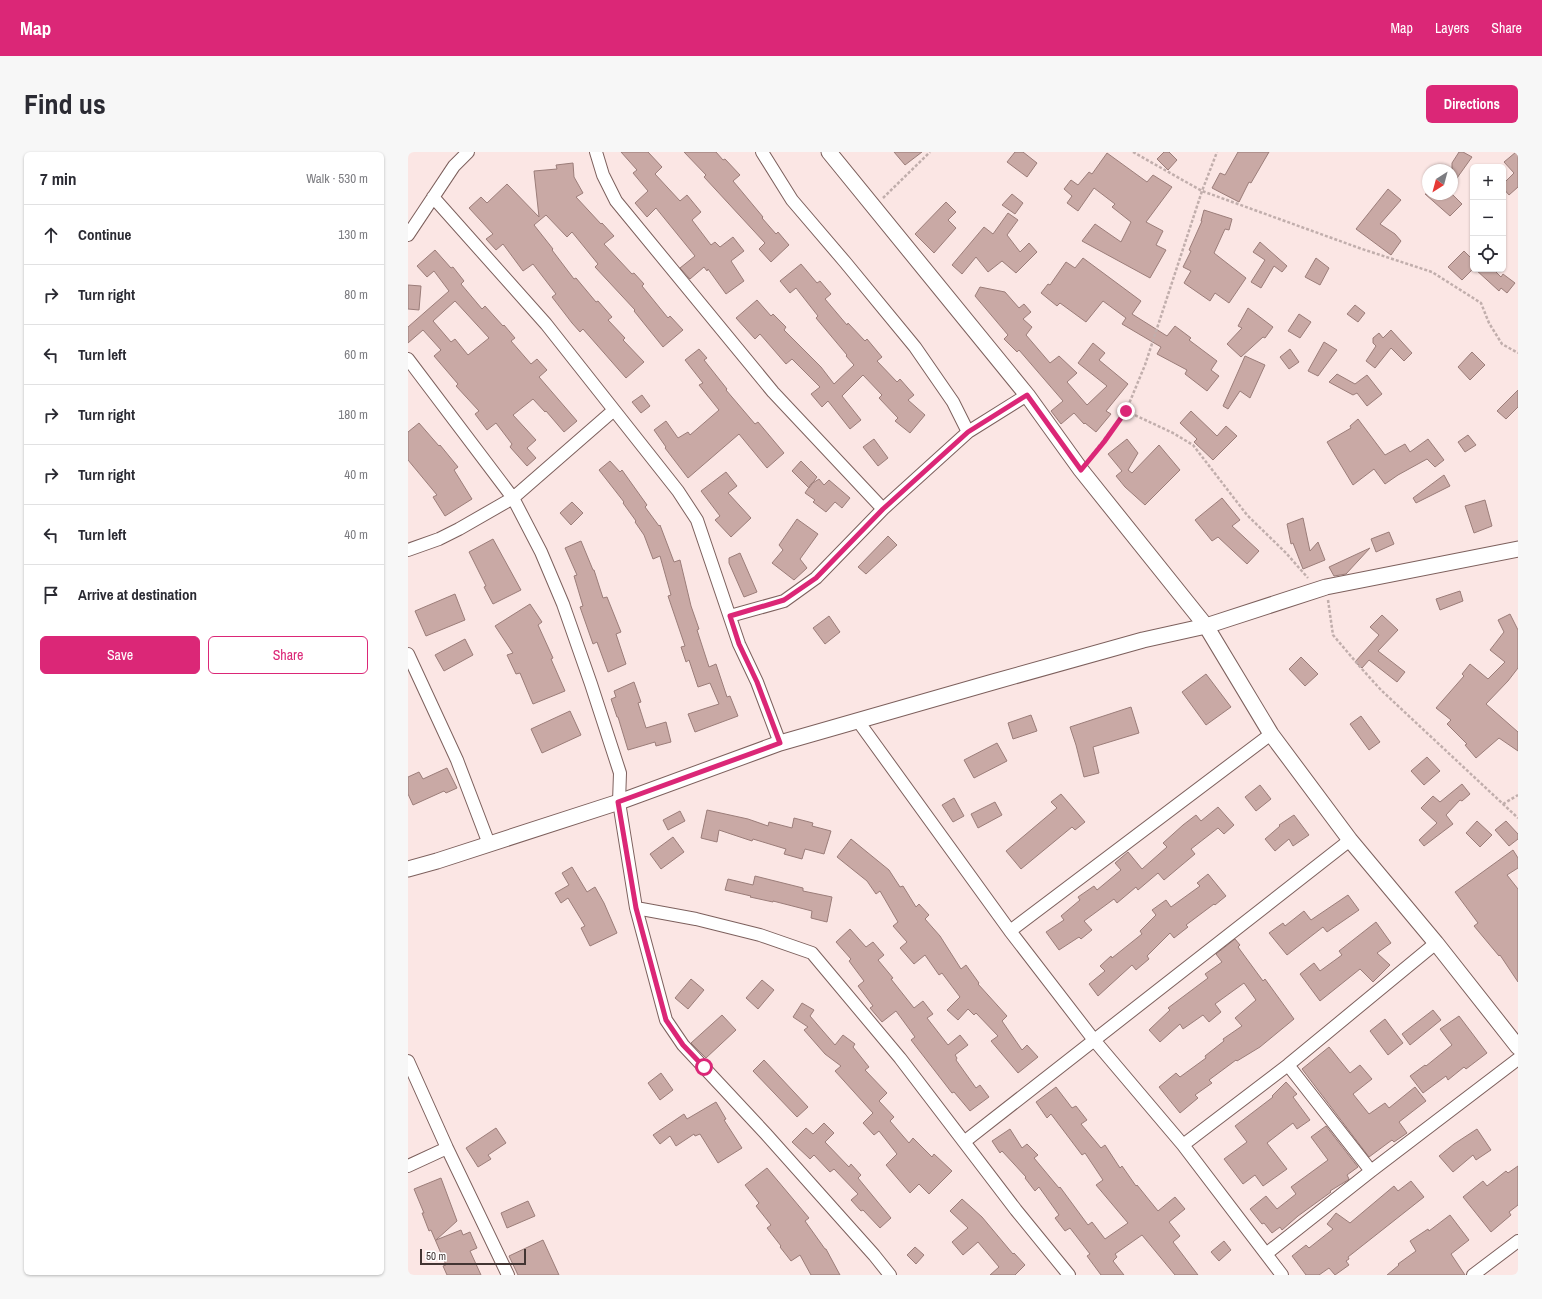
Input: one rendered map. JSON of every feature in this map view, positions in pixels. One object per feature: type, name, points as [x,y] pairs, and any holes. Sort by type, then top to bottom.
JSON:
[{"type":"street","points":[[408,235],[454,166],[468,152]]},
{"type":"street","points":[[596,152],[603,175],[616,201],[773,392],[883,509]]},
{"type":"street","points":[[762,152],[792,200],[915,347],[953,402],[968,432]]},
{"type":"street","points":[[829,152],[1027,395],[1081,470],[1206,626],[1271,734],[1350,840],[1436,943],[1518,1047]]},
{"type":"street","points":[[433,197],[546,324],[678,492],[697,520],[739,644],[757,682],[780,743]]},
{"type":"street","points":[[408,359],[513,498],[544,558],[563,604],[620,773],[618,802],[636,908],[666,1020],[683,1045],[766,1134],[890,1275]]},
{"type":"street","points":[[730,616],[784,600],[816,578],[883,509],[968,432],[1027,395]]},
{"type":"street","points":[[408,550],[459,530],[513,498],[614,410]]},
{"type":"street","points":[[408,869],[618,802],[780,743],[1143,640],[1206,626],[1326,587],[1518,549]]},
{"type":"street","points":[[408,654],[457,760],[489,844]]},
{"type":"street","points":[[858,721],[1010,931],[1094,1040],[1183,1145],[1282,1275]]},
{"type":"street","points":[[1010,931],[1271,734]]},
{"type":"street","points":[[964,1142],[1350,840]]},
{"type":"street","points":[[636,908],[696,919],[760,935],[812,953],[900,1058],[1016,1210],[1069,1275]]},
{"type":"street","points":[[1183,1145],[1288,1065],[1436,943]]},
{"type":"street","points":[[1266,1254],[1371,1171],[1518,1059]]},
{"type":"street","points":[[408,1061],[447,1148],[508,1275]]},
{"type":"street","points":[[1288,1065],[1371,1171]]},
{"type":"street","points":[[408,1166],[447,1148]]},
{"type":"street","points":[[1473,1275],[1518,1241]]},
{"type":"path","points":[[874,207],[930,152]]},
{"type":"path","points":[[1133,152],[1202,191],[1362,249],[1432,272],[1481,303],[1489,323],[1502,344],[1518,353]]},
{"type":"path","points":[[1081,470],[1104,442],[1126,411],[1145,365],[1202,191],[1217,152]]},
{"type":"path","points":[[1126,411],[1173,433],[1193,445],[1247,515],[1286,553],[1316,588],[1326,587],[1333,634],[1346,651],[1381,690],[1518,818]]},
{"type":"path","points":[[1503,804],[1518,795]]},
{"type":"building","points":[[621,152],[648,152],[662,167],[655,174],[680,201],[687,195],[701,212],[692,220],[711,245],[715,242],[720,247],[733,237],[744,251],[731,261],[744,281],[726,294],[708,269],[707,271],[704,267],[690,279],[680,268],[695,256],[656,208],[647,217],[635,203],[648,191],[633,173],[637,170]]},
{"type":"building","points":[[684,152],[716,152],[723,160],[725,159],[740,175],[733,181],[776,234],[778,232],[789,245],[771,262],[759,249],[765,243],[704,177],[706,175]]},
{"type":"building","points":[[894,152],[922,152],[905,165]]},
{"type":"building","points":[[1015,152],[1023,152],[1037,163],[1027,177],[1007,162]]},
{"type":"building","points":[[1164,152],[1169,152],[1177,160],[1168,170],[1157,159]]},
{"type":"building","points":[[1238,152],[1269,152],[1251,183],[1249,182],[1239,202],[1212,188],[1220,173],[1225,175]]},
{"type":"building","points":[[1459,152],[1463,152],[1472,157],[1458,177],[1458,164],[1452,163]]},
{"type":"building","points":[[1518,152],[1518,187],[1509,195],[1506,192],[1506,181],[1514,173],[1504,162]]},
{"type":"building","points":[[1107,153],[1147,182],[1153,175],[1172,187],[1146,222],[1163,231],[1156,245],[1166,250],[1150,278],[1082,241],[1095,224],[1121,242],[1131,222],[1112,207],[1115,204],[1094,188],[1078,211],[1067,203],[1072,196],[1064,189],[1071,180],[1078,185],[1089,172],[1092,174]]},
{"type":"building","points":[[573,163],[574,177],[583,193],[576,197],[614,236],[604,244],[632,274],[634,273],[644,284],[642,286],[668,318],[670,316],[683,330],[663,347],[634,311],[635,310],[595,267],[598,264],[572,232],[567,237],[546,215],[534,225],[574,279],[576,278],[596,302],[598,301],[612,317],[608,320],[625,338],[623,340],[644,362],[626,378],[583,329],[580,332],[572,323],[552,297],[556,294],[533,264],[523,271],[503,244],[496,250],[486,239],[493,234],[469,208],[481,197],[487,203],[507,184],[539,217],[534,171],[557,169],[556,165]]},
{"type":"building","points":[[1388,189],[1401,200],[1380,224],[1395,234],[1401,241],[1391,255],[1356,229]]},
{"type":"building","points":[[1012,194],[1023,203],[1015,214],[1002,205]]},
{"type":"building","points":[[1432,200],[1458,200],[1462,204],[1450,216]]},
{"type":"building","points":[[946,202],[956,212],[948,220],[956,228],[934,253],[915,234]]},
{"type":"building","points":[[1204,210],[1232,219],[1229,230],[1225,229],[1214,253],[1246,278],[1229,303],[1215,293],[1210,301],[1184,283],[1191,271],[1183,267],[1191,251],[1189,250],[1202,221]]},
{"type":"building","points":[[1008,213],[1018,220],[1007,235],[1020,252],[1029,243],[1037,252],[1016,273],[1002,261],[988,272],[976,257],[962,274],[952,265],[984,227],[993,234]]},
{"type":"building","points":[[1260,242],[1287,266],[1282,272],[1274,266],[1261,288],[1251,282],[1265,260],[1253,252]]},
{"type":"building","points":[[435,250],[451,268],[453,267],[464,281],[461,284],[482,309],[485,306],[503,326],[504,325],[515,338],[511,341],[531,364],[537,359],[547,370],[539,377],[577,421],[564,432],[546,411],[545,412],[533,399],[513,415],[536,440],[527,448],[536,458],[527,466],[510,447],[512,444],[496,423],[487,430],[475,414],[479,411],[456,386],[458,384],[434,356],[441,350],[423,330],[408,343],[408,327],[449,291],[434,271],[427,277],[417,266]],"holes":[[[455,301],[489,338],[468,355],[455,339],[451,342],[433,321]]]},
{"type":"building","points":[[1464,251],[1470,257],[1470,272],[1462,280],[1448,267]]},
{"type":"building","points":[[1083,258],[1141,301],[1132,314],[1167,336],[1175,326],[1191,338],[1189,340],[1217,361],[1211,370],[1219,376],[1207,391],[1185,374],[1187,370],[1157,354],[1161,347],[1122,324],[1126,318],[1103,301],[1086,322],[1060,303],[1057,306],[1041,293],[1048,284],[1050,285],[1066,262],[1075,268]]},
{"type":"building","points":[[1316,258],[1329,268],[1320,285],[1305,277]]},
{"type":"building","points":[[801,264],[817,283],[820,281],[831,294],[825,299],[847,325],[848,323],[865,341],[867,339],[882,357],[877,361],[897,382],[900,379],[914,395],[908,400],[925,415],[910,433],[895,421],[898,418],[879,398],[882,395],[863,375],[842,396],[861,420],[850,429],[828,401],[822,407],[811,394],[820,387],[792,359],[786,364],[760,334],[755,339],[736,318],[757,300],[771,316],[773,314],[786,327],[784,330],[821,367],[834,384],[854,365],[816,318],[818,316],[796,288],[790,293],[780,281]]},
{"type":"building","points":[[1478,272],[1496,272],[1501,277],[1503,274],[1515,283],[1507,293],[1501,288],[1499,291]]},
{"type":"building","points":[[408,285],[421,286],[419,310],[408,309]]},
{"type":"building","points":[[980,287],[1005,292],[1019,308],[1024,304],[1031,312],[1023,319],[1032,327],[1026,335],[1050,363],[1059,356],[1077,373],[1067,382],[1087,405],[1107,386],[1078,363],[1093,343],[1105,353],[1099,360],[1128,384],[1106,411],[1111,414],[1096,432],[1085,423],[1084,424],[1074,413],[1061,424],[1051,411],[1063,401],[1019,350],[1017,352],[1004,339],[1008,335],[975,296]]},
{"type":"building","points":[[1355,305],[1365,313],[1358,322],[1347,314]]},
{"type":"building","points":[[1248,308],[1273,327],[1265,338],[1263,337],[1241,357],[1227,344],[1242,328],[1238,326]]},
{"type":"building","points":[[1299,314],[1311,322],[1300,338],[1288,331]]},
{"type":"building","points":[[1391,330],[1412,353],[1404,361],[1391,348],[1375,368],[1366,361],[1376,346],[1373,343],[1373,338],[1379,333],[1383,338]]},
{"type":"building","points":[[1324,342],[1337,350],[1318,376],[1308,371]]},
{"type":"building","points":[[699,349],[707,358],[704,360],[727,389],[726,390],[755,424],[758,422],[784,453],[767,468],[739,434],[688,478],[665,448],[666,447],[654,430],[666,421],[678,438],[688,432],[690,435],[719,410],[699,385],[703,383],[685,360]]},
{"type":"building","points":[[1290,349],[1299,362],[1289,369],[1280,357]]},
{"type":"building","points":[[1472,352],[1485,365],[1470,380],[1458,367]]},
{"type":"building","points":[[1245,356],[1265,365],[1250,398],[1240,391],[1228,409],[1223,406]]},
{"type":"building","points":[[1337,374],[1355,384],[1367,375],[1382,394],[1367,406],[1357,393],[1353,395],[1329,382]]},
{"type":"building","points":[[1518,390],[1518,407],[1506,419],[1497,411]]},
{"type":"building","points":[[642,395],[650,406],[641,413],[632,402]]},
{"type":"building","points":[[1191,411],[1217,436],[1226,426],[1237,436],[1213,460],[1194,442],[1197,439],[1180,423]]},
{"type":"building","points":[[1358,419],[1385,455],[1405,444],[1410,452],[1428,439],[1444,460],[1435,467],[1427,459],[1385,484],[1374,469],[1353,485],[1327,442],[1351,428],[1350,426]]},
{"type":"building","points":[[419,423],[458,467],[454,470],[472,499],[445,516],[433,497],[437,495],[408,460],[408,432]]},
{"type":"building","points":[[1468,435],[1476,445],[1465,452],[1458,442]]},
{"type":"building","points":[[874,439],[888,458],[878,466],[863,447]]},
{"type":"building","points":[[1127,439],[1138,453],[1128,470],[1132,473],[1159,445],[1180,470],[1145,505],[1125,487],[1116,476],[1122,471],[1108,454]]},
{"type":"building","points":[[610,461],[620,472],[622,470],[647,505],[645,507],[659,526],[660,525],[674,562],[680,560],[691,606],[699,629],[697,630],[709,667],[716,664],[727,697],[730,696],[738,716],[695,732],[688,714],[719,704],[710,683],[698,687],[689,660],[686,662],[681,647],[685,646],[668,596],[671,595],[660,556],[653,559],[644,535],[635,522],[636,521],[623,503],[624,502],[599,470]]},
{"type":"building","points":[[801,461],[817,477],[809,488],[792,471]]},
{"type":"building","points":[[726,472],[737,486],[728,493],[751,518],[731,537],[715,520],[720,516],[701,491]]},
{"type":"building","points":[[1444,475],[1450,486],[1416,503],[1413,498]]},
{"type":"building","points":[[819,479],[824,485],[829,480],[850,498],[842,508],[835,502],[826,512],[813,502],[815,500],[805,493],[811,484]]},
{"type":"building","points":[[1222,498],[1240,520],[1232,526],[1259,551],[1247,564],[1218,537],[1212,541],[1195,520]]},
{"type":"building","points":[[1485,500],[1492,526],[1474,533],[1465,506]]},
{"type":"building","points":[[572,502],[583,513],[571,525],[560,513]]},
{"type":"building","points":[[1303,518],[1310,551],[1318,542],[1325,560],[1303,569],[1293,543],[1291,544],[1287,524]]},
{"type":"building","points":[[797,519],[818,534],[800,559],[807,568],[794,580],[772,563],[783,550],[779,545]]},
{"type":"building","points":[[1389,532],[1394,544],[1376,552],[1371,539]]},
{"type":"building","points":[[888,536],[897,545],[866,574],[858,567]]},
{"type":"building","points":[[493,539],[521,590],[493,604],[469,552]]},
{"type":"building","points":[[581,541],[594,570],[603,598],[607,597],[621,632],[616,634],[626,664],[608,672],[597,642],[593,644],[580,607],[583,606],[574,576],[577,575],[565,548]]},
{"type":"building","points":[[1370,548],[1346,574],[1334,576],[1329,567]]},
{"type":"building","points":[[740,553],[757,592],[744,597],[729,563],[729,558]]},
{"type":"building","points":[[1460,591],[1463,601],[1440,610],[1436,599]]},
{"type":"building","points":[[455,594],[465,620],[426,636],[415,611]]},
{"type":"building","points":[[530,604],[542,622],[538,625],[553,658],[551,659],[565,691],[533,704],[520,673],[516,674],[507,655],[513,653],[495,626]]},
{"type":"building","points":[[1510,614],[1518,630],[1518,668],[1486,704],[1518,732],[1518,751],[1499,738],[1476,758],[1465,745],[1467,744],[1447,724],[1451,720],[1436,708],[1464,676],[1462,674],[1470,664],[1488,679],[1505,662],[1490,650],[1504,632],[1498,620]]},
{"type":"building","points":[[1382,615],[1398,630],[1378,651],[1405,672],[1397,682],[1369,660],[1362,668],[1355,662],[1379,635],[1370,627]]},
{"type":"building","points":[[829,616],[840,632],[825,644],[813,628]]},
{"type":"building","points":[[465,639],[473,655],[444,671],[435,655]]},
{"type":"building","points":[[1301,657],[1318,674],[1305,686],[1289,669]]},
{"type":"building","points":[[1206,674],[1231,707],[1206,725],[1182,692]]},
{"type":"building","points":[[634,682],[641,702],[638,703],[646,728],[666,722],[671,742],[656,746],[655,742],[628,750],[611,699],[616,697],[614,691]]},
{"type":"building","points":[[1131,707],[1139,733],[1093,747],[1099,773],[1084,777],[1070,727]]},
{"type":"building","points":[[570,711],[581,735],[542,753],[531,729]]},
{"type":"building","points":[[1031,715],[1037,731],[1013,739],[1008,723]]},
{"type":"building","points":[[1361,716],[1380,742],[1369,750],[1350,724]]},
{"type":"building","points":[[997,743],[1007,761],[974,778],[964,760]]},
{"type":"building","points":[[1427,757],[1440,771],[1424,785],[1411,771]]},
{"type":"building","points":[[447,768],[457,788],[446,793],[444,791],[413,805],[408,794],[408,777],[419,772],[423,779]]},
{"type":"building","points":[[1462,784],[1470,794],[1462,801],[1460,800],[1446,815],[1453,824],[1424,846],[1419,840],[1437,823],[1421,808],[1433,796],[1440,802]]},
{"type":"building","points":[[1260,785],[1271,799],[1256,811],[1245,797]]},
{"type":"building","points":[[1061,794],[1085,822],[1075,830],[1072,827],[1021,869],[1006,851],[1057,808],[1051,802]]},
{"type":"building","points":[[954,798],[964,816],[953,822],[942,805]]},
{"type":"building","points":[[995,802],[1002,815],[978,828],[971,814]]},
{"type":"building","points":[[1218,807],[1234,825],[1224,834],[1218,828],[1191,849],[1195,854],[1164,880],[1158,873],[1138,890],[1136,887],[1117,903],[1114,899],[1084,921],[1092,930],[1081,939],[1079,937],[1059,950],[1046,932],[1064,920],[1061,916],[1080,900],[1078,897],[1094,886],[1097,890],[1121,870],[1115,863],[1128,852],[1142,869],[1167,847],[1163,843],[1183,825],[1196,815],[1201,821]]},
{"type":"building","points":[[707,810],[748,819],[768,826],[769,822],[792,828],[794,818],[813,823],[812,826],[831,831],[824,854],[805,849],[802,859],[784,854],[786,849],[753,839],[752,841],[719,830],[717,842],[701,838]]},
{"type":"building","points":[[680,811],[685,821],[668,830],[663,820]]},
{"type":"building","points":[[1294,815],[1309,835],[1293,846],[1289,839],[1275,851],[1265,839],[1280,826],[1279,825]]},
{"type":"building","points":[[1477,821],[1492,835],[1480,847],[1466,833]]},
{"type":"building","points":[[1506,821],[1518,834],[1518,839],[1509,846],[1495,830]]},
{"type":"building","points":[[673,837],[684,852],[661,869],[650,854]]},
{"type":"building","points":[[851,839],[889,870],[900,887],[903,886],[916,907],[919,904],[929,915],[925,919],[940,936],[961,969],[966,965],[979,983],[978,984],[1007,1016],[1002,1021],[1022,1050],[1027,1045],[1038,1057],[1018,1073],[991,1041],[998,1036],[976,1013],[974,1015],[968,1009],[958,1020],[947,1010],[960,997],[942,973],[939,975],[925,955],[914,964],[900,948],[907,942],[893,926],[898,922],[880,891],[876,894],[867,881],[837,857]]},
{"type":"building","points":[[1513,850],[1518,858],[1518,868],[1507,875],[1518,889],[1518,982],[1500,955],[1499,956],[1474,926],[1478,923],[1455,892]]},
{"type":"building","points":[[572,867],[587,892],[595,887],[604,903],[617,933],[590,946],[581,928],[585,926],[568,898],[561,903],[555,893],[569,885],[562,873]]},
{"type":"building","points":[[1208,874],[1226,896],[1186,925],[1188,927],[1174,938],[1170,933],[1147,956],[1149,959],[1136,970],[1132,965],[1098,996],[1089,984],[1105,971],[1100,966],[1111,956],[1112,958],[1142,934],[1140,931],[1156,915],[1152,910],[1166,900],[1171,907],[1200,886],[1197,883]]},
{"type":"building","points":[[755,876],[803,888],[803,891],[832,897],[827,922],[811,918],[812,911],[725,890],[728,879],[753,885]]},
{"type":"building","points":[[1348,895],[1359,910],[1327,932],[1323,927],[1287,955],[1269,933],[1283,923],[1285,926],[1304,911],[1311,920]]},
{"type":"building","points":[[1376,922],[1391,943],[1377,953],[1390,965],[1373,982],[1360,969],[1320,1001],[1300,974],[1314,963],[1320,971],[1342,955],[1339,951]]},
{"type":"building","points":[[850,929],[866,947],[873,942],[884,955],[878,960],[914,1008],[923,1001],[933,1014],[927,1018],[948,1045],[960,1035],[968,1045],[955,1055],[957,1058],[956,1060],[976,1088],[980,1085],[989,1097],[970,1111],[954,1092],[952,1093],[911,1040],[915,1037],[896,1011],[882,1022],[870,1008],[873,1006],[858,986],[864,981],[849,961],[851,959],[836,942]]},
{"type":"building","points":[[1235,939],[1240,945],[1238,947],[1263,981],[1265,979],[1294,1019],[1260,1047],[1237,1061],[1236,1060],[1209,1080],[1212,1083],[1195,1095],[1198,1098],[1180,1113],[1159,1087],[1176,1073],[1180,1077],[1206,1058],[1205,1056],[1224,1041],[1223,1039],[1242,1026],[1235,1018],[1256,1000],[1244,983],[1215,1004],[1221,1012],[1209,1022],[1203,1015],[1183,1029],[1180,1024],[1160,1042],[1149,1030],[1170,1010],[1168,1008],[1208,978],[1205,974],[1222,962],[1216,954]]},
{"type":"building","points":[[691,979],[704,990],[688,1009],[675,998]]},
{"type":"building","points":[[762,980],[774,990],[758,1009],[746,998]]},
{"type":"building","points":[[802,1003],[814,1010],[810,1016],[835,1045],[843,1035],[855,1044],[853,1047],[869,1067],[865,1070],[887,1093],[879,1101],[894,1117],[890,1121],[909,1143],[913,1138],[932,1157],[934,1154],[952,1171],[929,1194],[919,1184],[910,1193],[886,1165],[897,1154],[879,1131],[874,1135],[863,1123],[873,1113],[835,1071],[841,1066],[825,1054],[804,1030],[808,1027],[793,1017]]},
{"type":"building","points":[[1433,1010],[1441,1020],[1410,1045],[1402,1034]]},
{"type":"building","points":[[722,1015],[736,1030],[706,1058],[691,1043]]},
{"type":"building","points":[[1459,1016],[1487,1053],[1466,1069],[1464,1067],[1448,1080],[1446,1076],[1423,1093],[1410,1076],[1425,1065],[1426,1066],[1452,1045],[1440,1029]]},
{"type":"building","points":[[1385,1019],[1403,1043],[1388,1055],[1370,1031]]},
{"type":"building","points":[[1329,1047],[1350,1073],[1360,1065],[1372,1079],[1353,1094],[1369,1114],[1385,1103],[1389,1108],[1415,1087],[1426,1101],[1399,1122],[1407,1133],[1394,1142],[1392,1140],[1369,1157],[1302,1069]]},
{"type":"building","points":[[764,1060],[808,1107],[797,1117],[753,1071]]},
{"type":"building","points":[[661,1073],[673,1090],[660,1100],[648,1083]]},
{"type":"building","points":[[1286,1082],[1297,1094],[1293,1097],[1310,1120],[1297,1129],[1293,1123],[1267,1143],[1287,1169],[1263,1186],[1255,1175],[1243,1184],[1224,1159],[1247,1142],[1235,1126],[1273,1097],[1272,1096]]},
{"type":"building","points":[[1056,1087],[1072,1108],[1076,1106],[1087,1120],[1081,1124],[1101,1148],[1105,1145],[1120,1168],[1122,1166],[1136,1186],[1137,1185],[1158,1211],[1175,1197],[1185,1209],[1169,1222],[1180,1236],[1173,1242],[1198,1275],[1175,1275],[1142,1235],[1115,1254],[1117,1257],[1113,1261],[1124,1275],[1101,1275],[1087,1256],[1090,1254],[1070,1228],[1065,1231],[1055,1218],[1059,1215],[1039,1187],[1035,1191],[1025,1178],[1026,1177],[1002,1151],[1000,1153],[992,1141],[1010,1129],[1022,1148],[1027,1144],[1038,1155],[1034,1158],[1059,1188],[1060,1187],[1088,1225],[1092,1222],[1105,1239],[1128,1223],[1096,1185],[1103,1180],[1085,1153],[1082,1155],[1051,1114],[1047,1118],[1036,1102]]},
{"type":"building","points":[[716,1102],[726,1119],[724,1120],[742,1148],[718,1163],[700,1134],[695,1136],[694,1134],[676,1146],[670,1136],[660,1144],[653,1135],[684,1114],[687,1119]]},
{"type":"building","points":[[824,1123],[834,1133],[825,1142],[849,1167],[851,1164],[861,1175],[858,1178],[891,1218],[880,1228],[851,1200],[858,1194],[834,1169],[830,1172],[814,1155],[810,1159],[792,1142],[806,1128],[813,1134]]},
{"type":"building","points":[[1326,1126],[1358,1167],[1347,1175],[1348,1180],[1330,1191],[1331,1192],[1298,1216],[1282,1230],[1280,1227],[1272,1233],[1264,1223],[1262,1224],[1250,1209],[1266,1196],[1277,1209],[1296,1194],[1291,1187],[1328,1160],[1311,1137]]},
{"type":"building","points":[[496,1128],[506,1143],[488,1155],[491,1159],[478,1167],[466,1148]]},
{"type":"building","points":[[1477,1129],[1491,1150],[1476,1160],[1473,1155],[1453,1172],[1439,1156]]},
{"type":"building","points":[[1518,1166],[1518,1205],[1509,1212],[1511,1215],[1491,1232],[1463,1197],[1483,1181],[1487,1186],[1506,1171],[1508,1173]]},
{"type":"building","points":[[767,1168],[809,1218],[805,1221],[826,1249],[840,1275],[811,1275],[800,1255],[791,1261],[767,1228],[771,1225],[756,1206],[759,1203],[745,1185]]},
{"type":"building","points":[[441,1178],[457,1221],[436,1240],[461,1230],[463,1235],[470,1232],[477,1248],[470,1251],[481,1275],[447,1275],[443,1266],[446,1265],[431,1230],[429,1231],[422,1213],[424,1213],[414,1189]]},
{"type":"building","points":[[1411,1181],[1424,1197],[1348,1257],[1349,1259],[1346,1261],[1349,1265],[1335,1275],[1329,1268],[1319,1275],[1306,1275],[1292,1256],[1306,1245],[1309,1248],[1333,1229],[1327,1224],[1336,1213],[1350,1223],[1394,1186],[1398,1191]]},
{"type":"building","points":[[962,1199],[982,1217],[1013,1254],[1014,1253],[1025,1265],[1015,1275],[990,1275],[999,1267],[978,1242],[963,1255],[952,1242],[968,1228],[950,1211]]},
{"type":"building","points":[[528,1201],[535,1216],[507,1228],[501,1213]]},
{"type":"building","points":[[1450,1215],[1469,1240],[1451,1254],[1465,1275],[1387,1275],[1399,1265],[1398,1264],[1416,1251],[1410,1241],[1428,1229],[1429,1231]]},
{"type":"building","points":[[543,1240],[559,1275],[518,1275],[509,1256]]},
{"type":"building","points":[[1224,1241],[1231,1250],[1219,1261],[1211,1252]]},
{"type":"building","points":[[915,1247],[924,1255],[916,1264],[907,1255]]},
{"type":"route","points":[[704,1067],[683,1045],[666,1020],[636,908],[618,802],[780,743],[757,682],[739,644],[730,616],[784,600],[816,578],[883,509],[968,432],[1027,395],[1081,470],[1104,442],[1126,411]]}]
